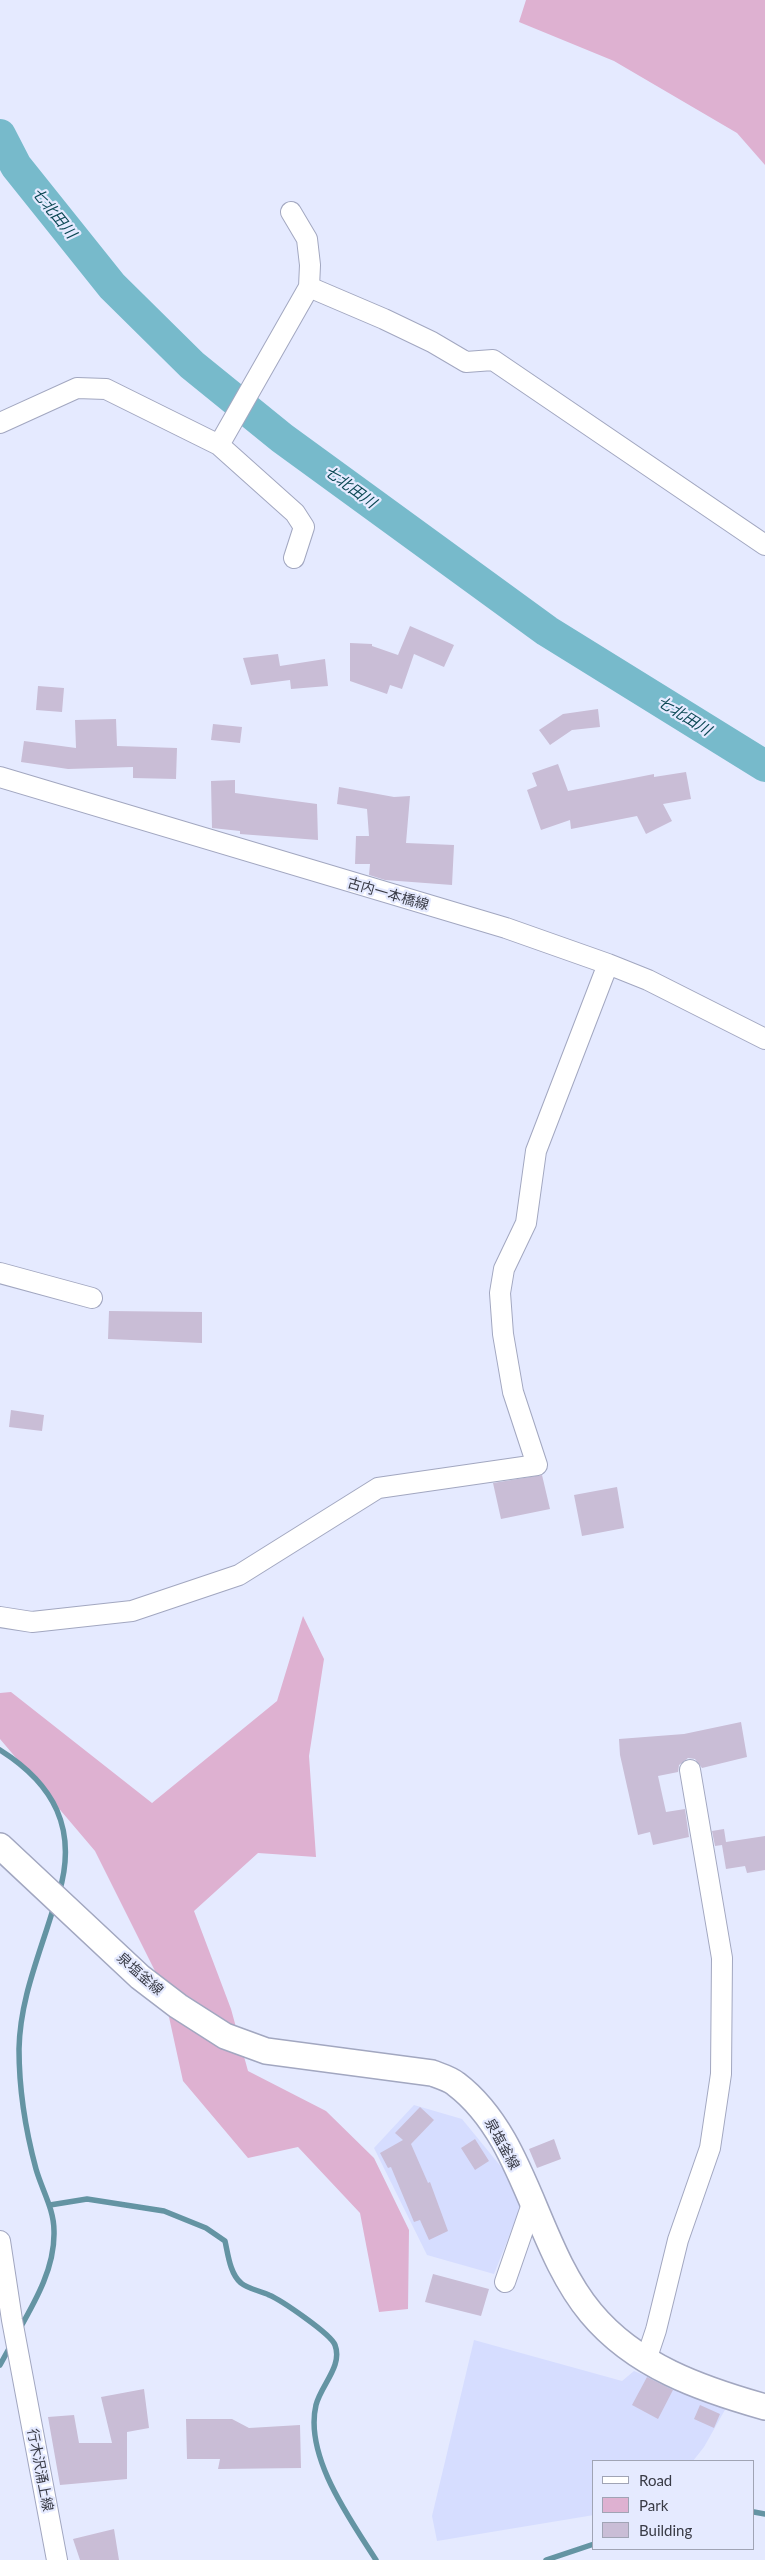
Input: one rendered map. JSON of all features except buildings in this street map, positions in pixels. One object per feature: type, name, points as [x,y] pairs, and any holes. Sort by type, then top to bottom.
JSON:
[{"type":"main road","name":"泉塩釜線","points":[[1,1852],[33,1875],[140,1977],[178,2006],[225,2036],[266,2051],[432,2072],[455,2082],[494,2124],[574,2291],[592,2314],[613,2336],[646,2360],[678,2378],[765,2407]]},
{"type":"street","points":[[219,445],[309,287],[310,265],[307,239],[292,212]]},
{"type":"street","points":[[309,287],[384,319],[432,342],[466,362],[493,360],[765,545]]},
{"type":"street","points":[[0,422],[77,388],[106,389],[219,445],[295,513],[304,527],[294,558]]},
{"type":"street","name":"古内一本橋線","points":[[0,777],[506,928],[608,964],[704,1007],[765,1039]]},
{"type":"street","points":[[0,1617],[32,1622],[132,1611],[239,1575],[378,1488],[537,1465],[513,1392],[503,1334],[500,1293],[504,1269],[522,1235],[526,1223],[536,1151],[608,964]]},
{"type":"street","points":[[0,1273],[92,1298]]},
{"type":"street","points":[[646,2360],[656,2330],[678,2240],[710,2148],[722,2074],[722,1958],[690,1770]]},
{"type":"street","points":[[505,2282],[532,2204]]},
{"type":"street","name":"行木沢涌上線","points":[[0,2241],[12,2320],[57,2560]]},
{"type":"shaded area","points":[[414,2105],[462,2119],[507,2174],[522,2204],[494,2274],[427,2255],[374,2148]]},
{"type":"shaded area","points":[[474,2340],[622,2381],[634,2371],[726,2408],[704,2447],[694,2460],[592,2460],[592,2515],[437,2541],[432,2516]]},
{"type":"green space","points":[[526,0],[765,0],[765,165],[737,133],[614,61],[519,22]]},
{"type":"green space","points":[[303,1616],[324,1659],[309,1756],[316,1857],[258,1853],[194,1911],[231,2009],[248,2071],[326,2111],[374,2158],[409,2230],[408,2309],[379,2312],[360,2213],[298,2147],[248,2158],[183,2081],[162,1985],[95,1851],[0,1739],[0,1693],[11,1692],[152,1803],[277,1701]]},
{"type":"waterway","name":"七北田川","points":[[0,135],[16,166],[112,286],[192,365],[282,438],[547,631],[765,766]]},
{"type":"waterway","points":[[0,1750],[19,1763],[35,1778],[57,1810],[63,1829],[65,1848],[64,1870],[59,1893]]},
{"type":"waterway","points":[[19,2330],[43,2283],[48,2270],[53,2244],[52,2215],[36,2169],[26,2125],[20,2079],[19,2049],[20,2030],[27,1994],[54,1906]]},
{"type":"waterway","points":[[50,2205],[87,2199],[164,2211],[206,2228],[225,2241],[232,2269],[241,2283],[284,2303],[332,2340],[337,2353],[334,2368],[316,2405],[314,2425],[317,2445],[323,2466],[342,2506],[376,2560]]},
{"type":"waterway","points":[[0,2365],[11,2345]]},
{"type":"waterway","points":[[755,2512],[765,2514]]},
{"type":"waterway","points":[[546,2560],[592,2545]]}]
